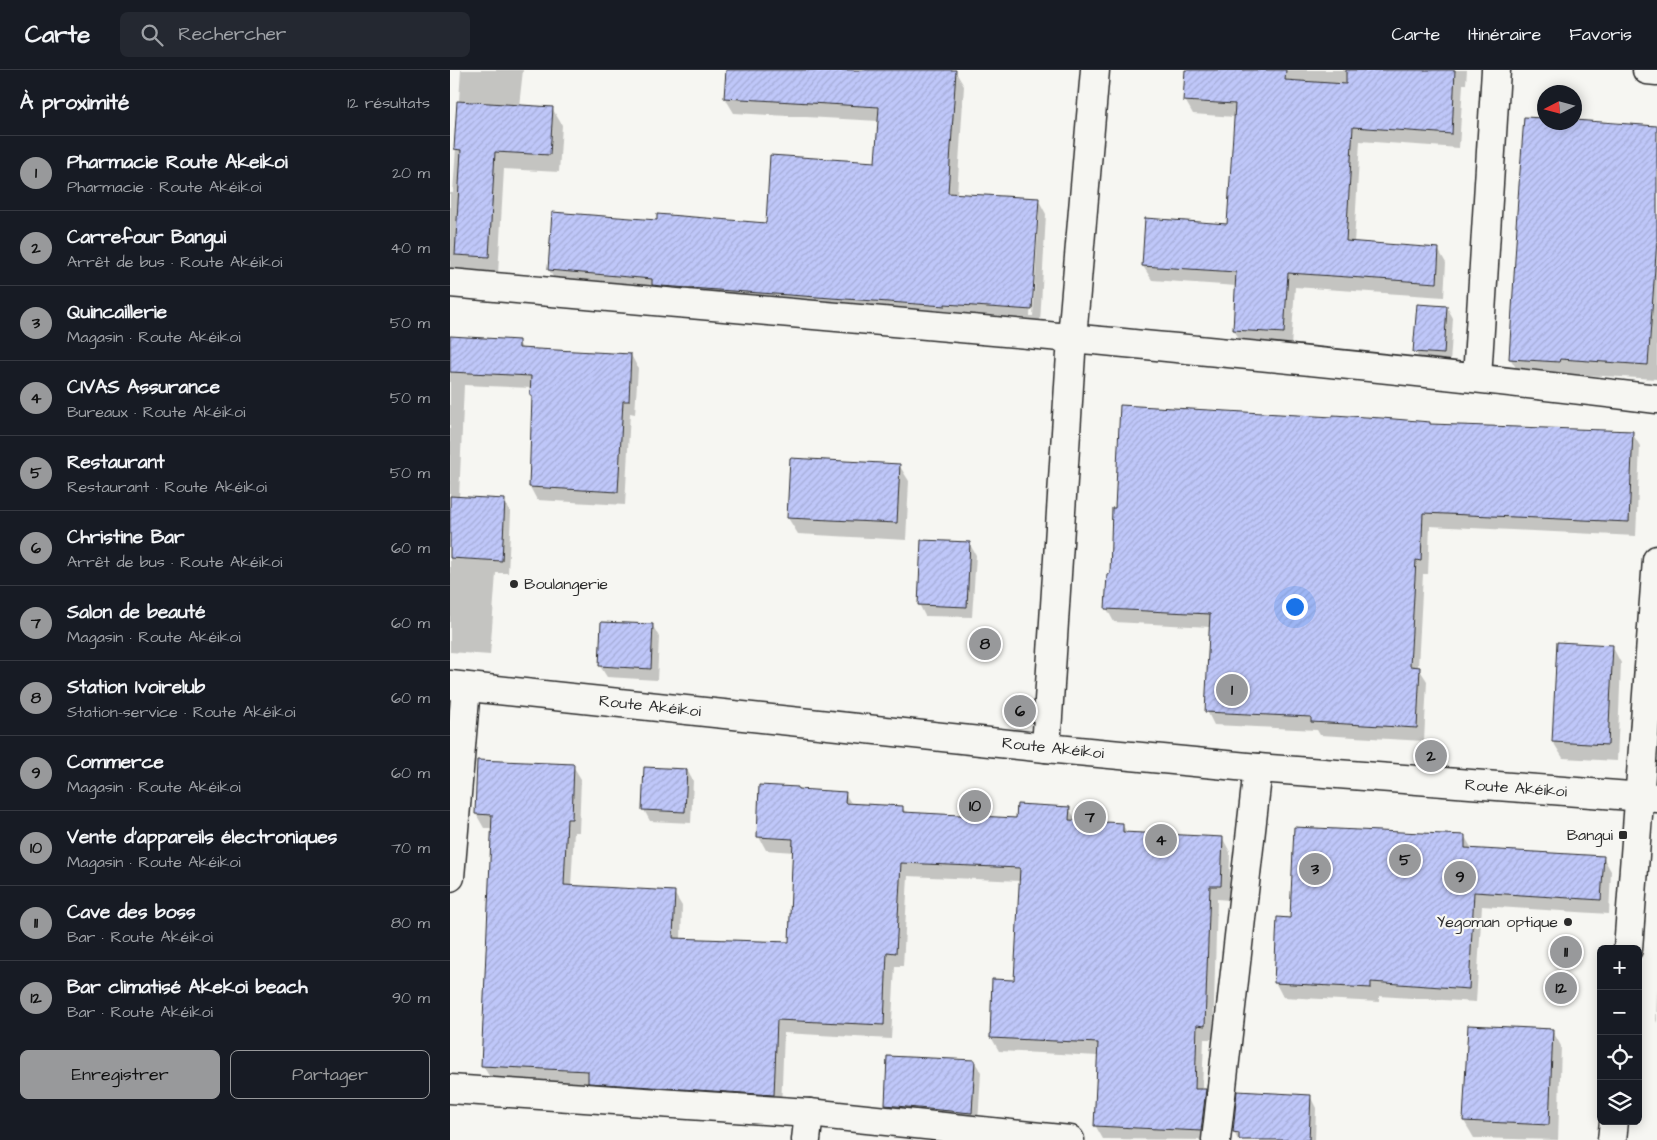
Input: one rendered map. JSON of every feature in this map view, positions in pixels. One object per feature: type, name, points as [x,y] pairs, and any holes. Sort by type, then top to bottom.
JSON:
[{"type":"street","points":[[1046,748],[1072,338],[1095,70]]},
{"type":"street","points":[[1477,378],[1496,70]]},
{"type":"street","points":[[1647,70],[1657,71]]},
{"type":"street","points":[[450,283],[1072,338],[1477,378],[1657,399]]},
{"type":"street","points":[[1629,945],[1648,798],[1657,560]]},
{"type":"street","points":[[450,878],[458,686]]},
{"type":"street","name":"Route Akéikoi","points":[[458,686],[1046,748],[1258,768],[1648,798]]},
{"type":"street","points":[[1216,1140],[1258,768]]},
{"type":"street","points":[[450,1089],[809,1112],[1070,1140]]},
{"type":"street","points":[[806,1140],[809,1112]]},
{"type":"street","points":[[1612,1140],[1614,1125]]},
{"type":"building","points":[[726,70],[956,70],[948,193],[1039,198],[1032,310],[945,304],[945,306],[661,286],[652,285],[652,279],[548,270],[552,212],[657,220],[657,214],[766,223],[770,155],[875,162],[879,107],[724,98]]},
{"type":"building","points":[[1185,70],[1286,70],[1285,80],[1346,84],[1346,70],[1455,70],[1452,134],[1353,127],[1346,241],[1439,248],[1437,283],[1288,273],[1284,333],[1233,330],[1236,272],[1142,266],[1145,218],[1227,224],[1235,104],[1183,101]]},
{"type":"building","points":[[457,101],[553,107],[550,155],[495,152],[489,257],[455,255],[461,150],[454,149]]},
{"type":"building","points":[[1524,117],[1537,118],[1537,130],[1582,130],[1582,121],[1657,126],[1657,240],[1648,365],[1560,359],[1559,362],[1509,359]]},
{"type":"building","points":[[1417,304],[1447,306],[1444,354],[1413,352]]},
{"type":"building","points":[[450,336],[519,340],[519,348],[631,354],[629,401],[623,401],[618,492],[529,487],[531,376],[450,372]]},
{"type":"building","points":[[1120,405],[1382,418],[1430,422],[1430,424],[1633,431],[1629,522],[1423,513],[1421,561],[1416,560],[1410,666],[1420,667],[1417,728],[1311,722],[1311,717],[1205,712],[1210,614],[1105,609],[1107,574],[1110,574],[1112,508],[1115,508]]},
{"type":"building","points":[[790,458],[900,464],[897,523],[787,518]]},
{"type":"building","points":[[450,496],[505,499],[502,561],[450,558]]},
{"type":"building","points":[[921,540],[970,542],[967,607],[918,605]]},
{"type":"building","points":[[601,622],[653,624],[651,669],[599,666]]},
{"type":"building","points":[[1557,642],[1613,645],[1608,745],[1552,742]]},
{"type":"building","points":[[477,760],[574,764],[572,819],[567,819],[564,885],[675,891],[673,938],[789,942],[793,839],[757,837],[759,785],[846,792],[845,803],[903,806],[903,812],[1016,818],[1017,804],[1070,807],[1069,820],[1123,823],[1123,832],[1223,837],[1221,886],[1210,886],[1205,1026],[1197,1025],[1195,1089],[1206,1089],[1201,1131],[1094,1126],[1098,1043],[990,1038],[992,979],[1014,980],[1020,868],[901,863],[896,953],[887,952],[884,1025],[777,1020],[774,1095],[588,1083],[588,1071],[481,1066],[492,815],[475,814]]},
{"type":"building","points":[[644,767],[687,769],[685,812],[642,810]]},
{"type":"building","points":[[1294,827],[1465,835],[1465,848],[1604,856],[1601,900],[1474,892],[1469,989],[1371,982],[1371,988],[1274,983],[1277,917],[1290,918]]},
{"type":"building","points":[[1468,1025],[1553,1029],[1549,1125],[1463,1121]]},
{"type":"building","points":[[887,1056],[975,1060],[972,1113],[885,1105]]},
{"type":"building","points":[[1237,1091],[1311,1095],[1309,1140],[1239,1140],[1239,1133],[1233,1132]]},
{"type":"place","name":"Boulangerie","points":[[514,584]]},
{"type":"place","name":"Station Ivoirelub","points":[[985,644]]},
{"type":"place","name":"Pharmacie Route Akeikoi","points":[[1232,690]]},
{"type":"place","name":"Christine Bar","points":[[1020,711]]},
{"type":"place","name":"Carrefour Bangui","points":[[1431,756]]},
{"type":"place","name":"Vente d'appareils électroniques","points":[[975,806]]},
{"type":"place","name":"Salon de beauté","points":[[1090,817]]},
{"type":"place","name":"Bangui","points":[[1623,835]]},
{"type":"place","name":"CIVAS Assurance","points":[[1161,840]]},
{"type":"place","name":"Restaurant","points":[[1405,860]]},
{"type":"place","name":"Quincaillerie","points":[[1315,869]]},
{"type":"place","name":"Commerce","points":[[1460,877]]},
{"type":"place","name":"Yegoman optique","points":[[1568,922]]},
{"type":"place","name":"Cave des boss","points":[[1566,952]]},
{"type":"place","name":"Bar climatisé Akekoi beach","points":[[1561,988]]}]
